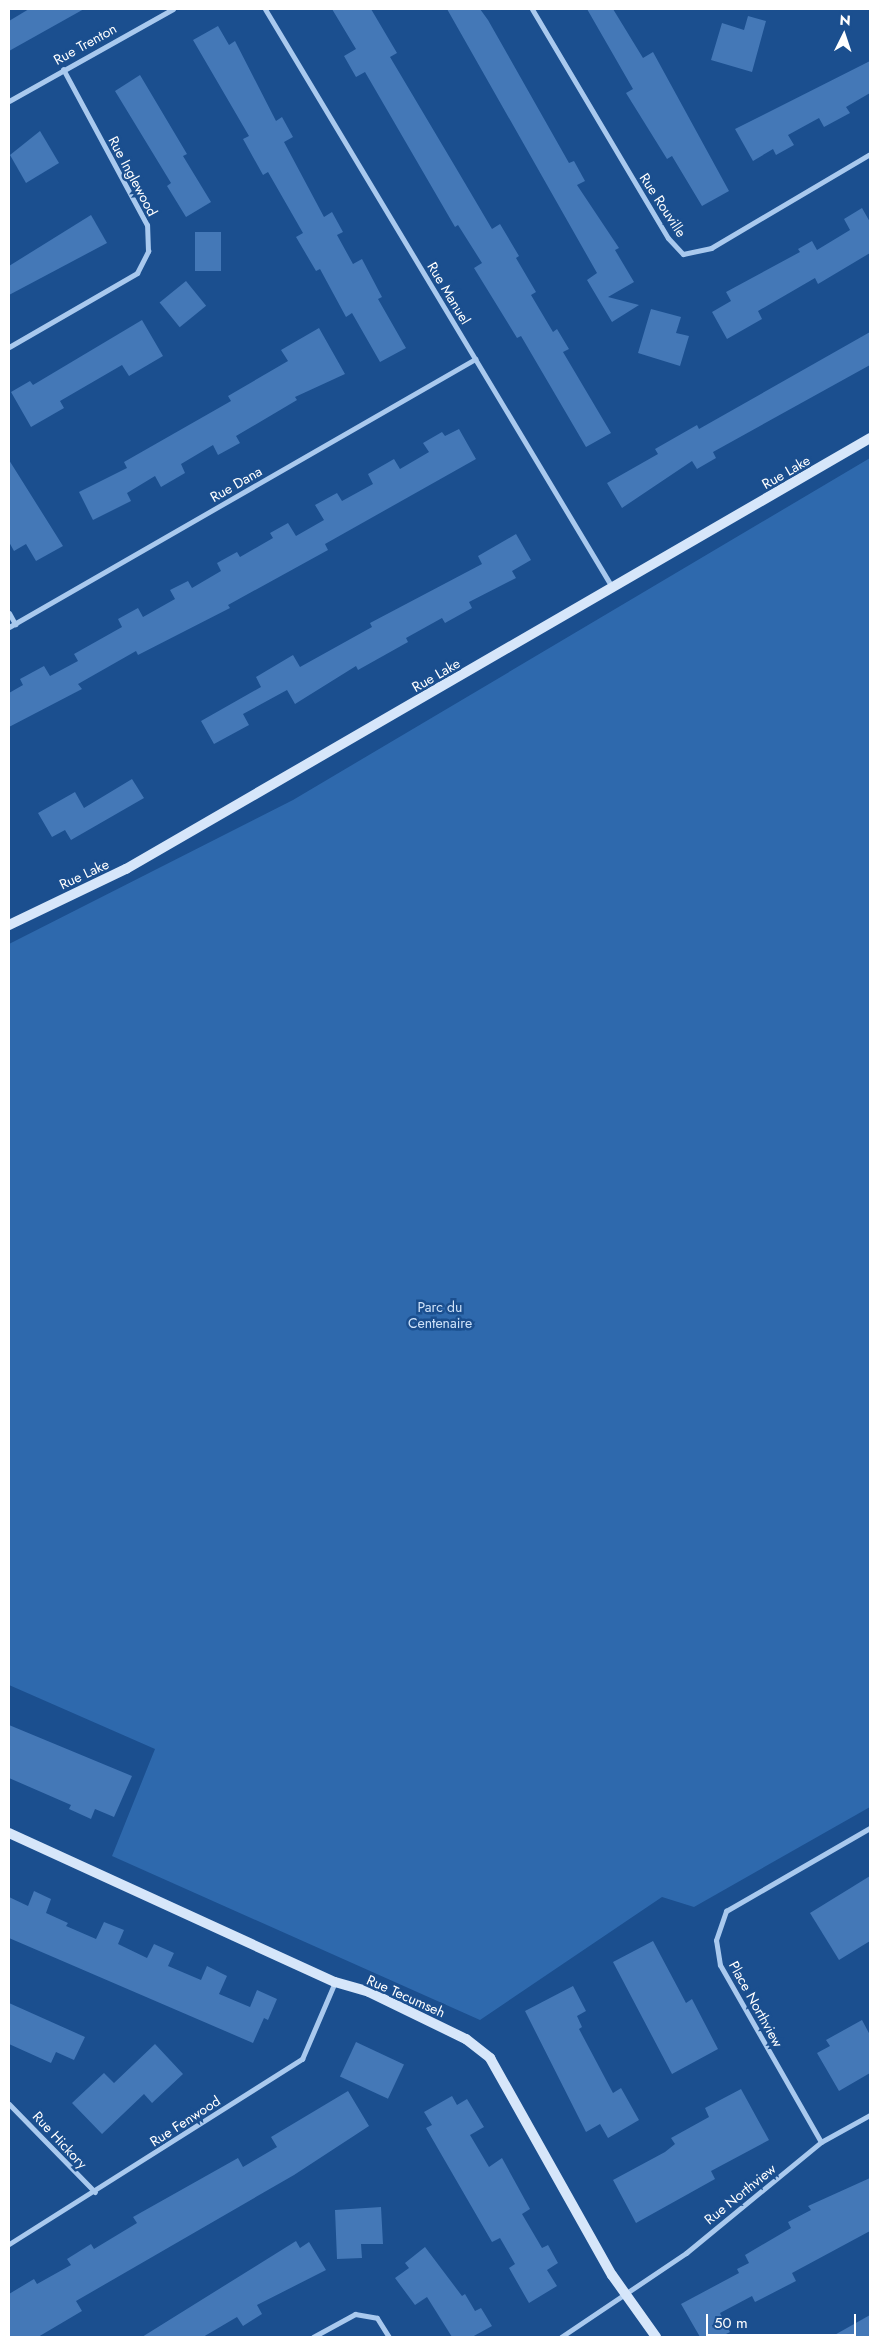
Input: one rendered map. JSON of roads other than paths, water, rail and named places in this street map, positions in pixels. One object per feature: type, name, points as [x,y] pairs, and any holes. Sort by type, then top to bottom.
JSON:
[{"type":"street","name":"Rue Trenton","points":[[9,101],[173,9]]},
{"type":"street","name":"Rue Manuel","points":[[265,9],[613,590]]},
{"type":"street","name":"Rue Rouville","points":[[532,9],[668,238],[683,254],[711,248],[870,154]]},
{"type":"street","name":"Rue Inglewood","points":[[9,347],[137,273],[148,251],[147,224],[63,69]]},
{"type":"street","name":"Rue Dana","points":[[9,627],[475,359]]},
{"type":"street","name":"Rue Lake","points":[[9,926],[126,870],[613,590],[870,438]]},
{"type":"street","points":[[9,613],[14,624]]},
{"type":"street","name":"Place Northview","points":[[821,2142],[720,1965],[716,1940],[726,1911],[870,1828]]},
{"type":"street","name":"Rue Tecumseh","points":[[9,1833],[335,1982],[378,1996],[466,2039],[490,2058],[591,2238],[656,2337]]},
{"type":"street","name":"Rue Fenwood","points":[[9,2244],[95,2192],[302,2059],[335,1982]]},
{"type":"street","name":"Rue Hickory","points":[[9,2104],[95,2192]]},
{"type":"street","name":"Rue Northview","points":[[561,2337],[628,2295],[686,2253],[821,2142],[870,2115]]},
{"type":"street","points":[[313,2337],[355,2314],[377,2318],[389,2337]]},
{"type":"park label","name":"Parc du Centenaire","points":[[440,1315]]}]
